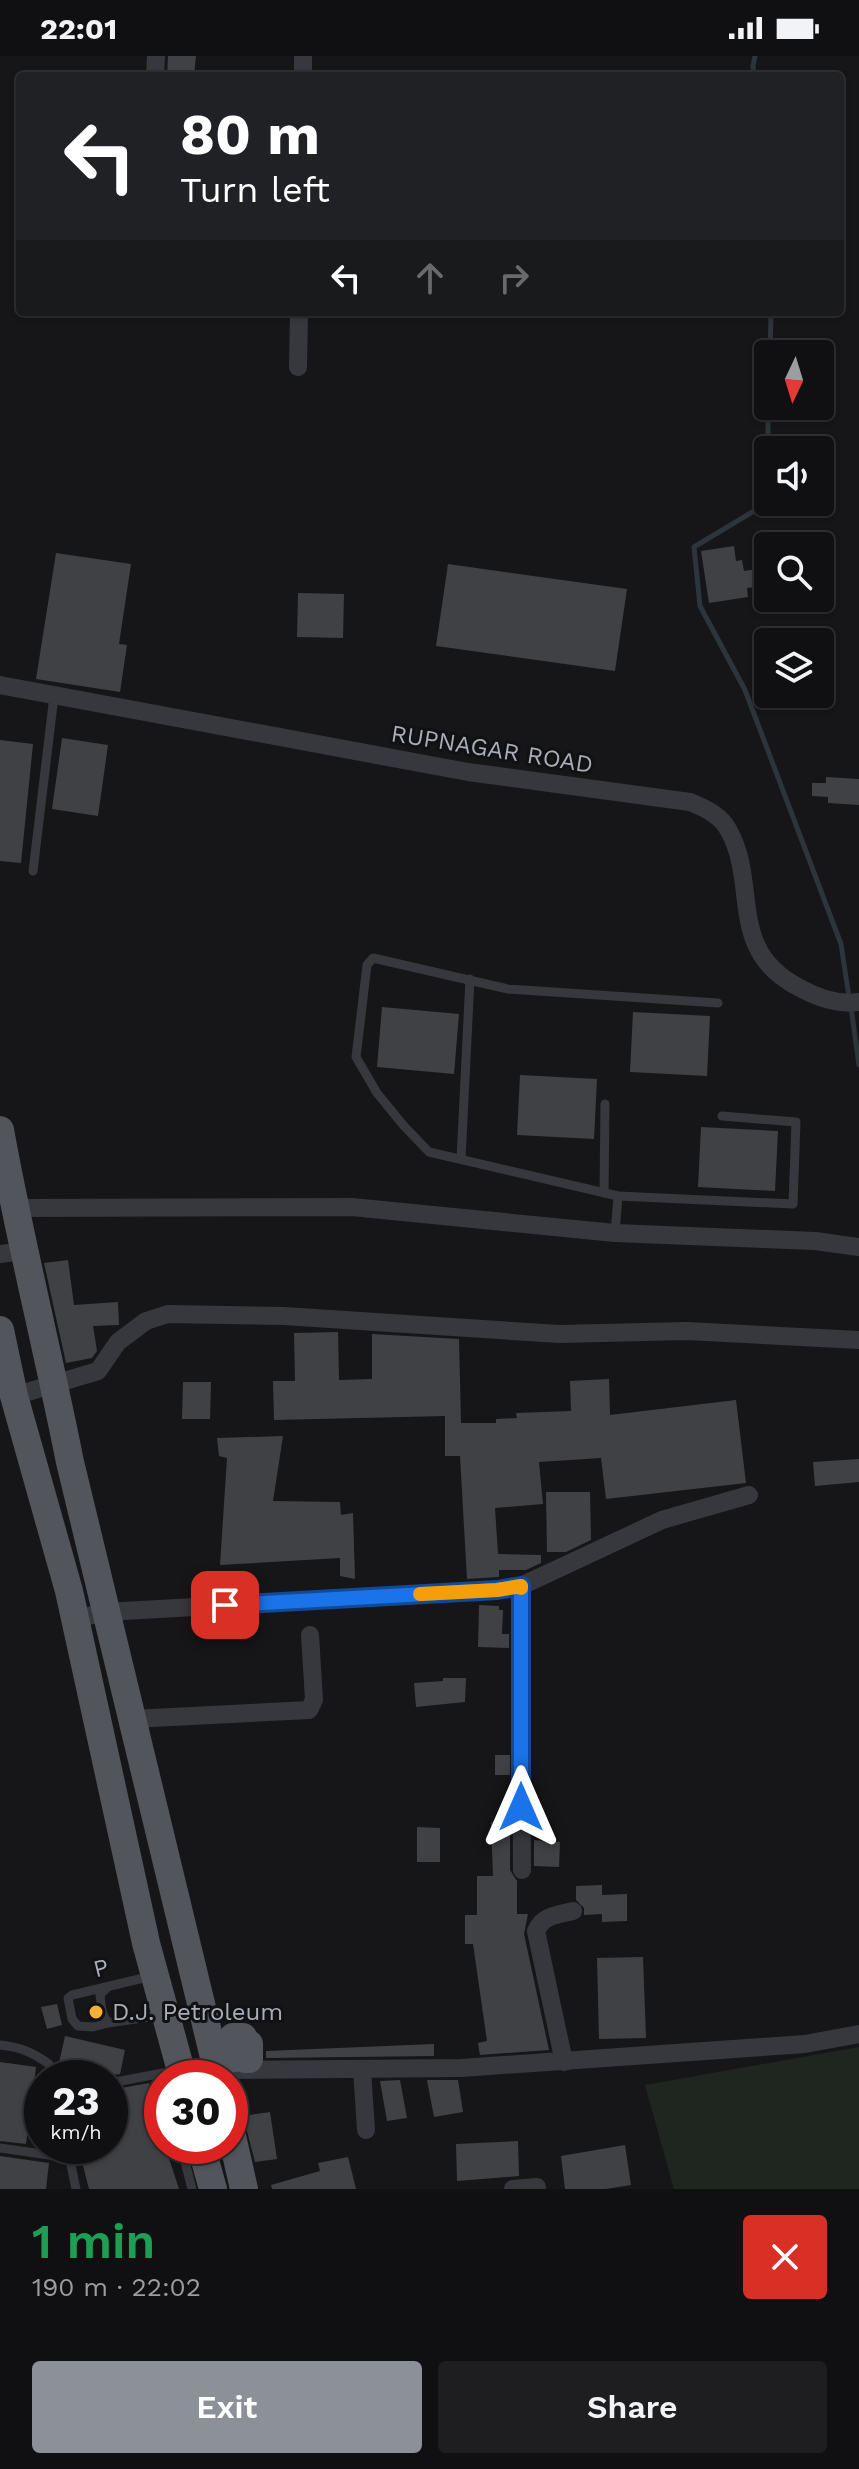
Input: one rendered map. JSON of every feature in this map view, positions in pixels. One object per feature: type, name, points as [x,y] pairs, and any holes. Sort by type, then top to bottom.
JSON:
[{"type":"main road","points":[[0,1130],[14,1208],[11,1253],[55,1385],[106,1612],[215,2060]]},
{"type":"main road","points":[[0,1330],[14,1396],[75,1619],[143,1928],[167,2015],[174,2060]]},
{"type":"main road","points":[[206,2164],[213,2189]]},
{"type":"main road","points":[[238,2164],[244,2189]]},
{"type":"street","points":[[298,367],[299,316]]},
{"type":"street","name":"RUPNAGAR ROAD","points":[[0,685],[468,772],[690,802],[712,811],[728,827],[737,848],[747,918],[760,953],[787,982],[814,996],[852,1003]]},
{"type":"street","points":[[14,1208],[352,1207],[615,1233],[815,1241],[859,1247]]},
{"type":"street","points":[[14,1396],[98,1371],[118,1342],[146,1321],[168,1314],[284,1316],[559,1334],[687,1331],[859,1340]]},
{"type":"street","points":[[75,1619],[106,1612],[497,1590],[521,1586],[662,1520],[749,1495]]},
{"type":"street","points":[[521,1586],[522,1870]]},
{"type":"street","points":[[132,1719],[309,1710],[314,1700],[310,1635]]},
{"type":"street","points":[[564,2062],[536,1931],[540,1922],[548,1917],[573,1911]]},
{"type":"street","points":[[248,2073],[564,2062],[805,2044],[859,2034]]},
{"type":"street","points":[[362,2070],[366,2130]]},
{"type":"street","points":[[513,2189],[537,2187]]},
{"type":"lane","points":[[33,871],[54,696]]},
{"type":"lane","points":[[718,1003],[508,989],[373,958],[367,965],[356,1057],[377,1093],[429,1152],[618,1196],[793,1204],[796,1122],[722,1116]]},
{"type":"lane","points":[[461,1159],[470,979]]},
{"type":"lane","points":[[604,1193],[605,1104]]},
{"type":"lane","points":[[615,1233],[618,1196]]},
{"type":"lane","name":"P","points":[[108,2023],[93,2027],[78,2026],[72,2019],[68,1998],[156,1975]]},
{"type":"lane","points":[[108,1987],[100,1994],[103,2016],[108,2023],[167,2015]]},
{"type":"lane","points":[[0,2045],[21,2047],[43,2060]]},
{"type":"lane","points":[[0,2148],[24,2151]]},
{"type":"lane","points":[[71,2164],[76,2189]]},
{"type":"lane","points":[[186,2164],[192,2189]]},
{"type":"shaded area","points":[[859,2047],[859,2189],[674,2189],[645,2085]]},
{"type":"building","points":[[168,56],[196,56],[194,72],[167,72]]},
{"type":"building","points":[[734,546],[736,561],[742,560],[744,571],[754,569],[754,587],[747,588],[748,597],[709,603],[701,551]]},
{"type":"building","points":[[56,553],[131,564],[119,644],[127,645],[120,692],[36,679]]},
{"type":"building","points":[[448,564],[627,589],[615,671],[436,646]]},
{"type":"building","points":[[298,593],[344,594],[343,638],[297,637]]},
{"type":"building","points":[[62,738],[108,745],[98,816],[52,809]]},
{"type":"building","points":[[0,740],[33,744],[21,863],[0,861]]},
{"type":"building","points":[[826,777],[859,779],[859,805],[828,803],[828,797],[812,796],[812,783],[826,783]]},
{"type":"building","points":[[382,1007],[459,1014],[454,1074],[377,1067]]},
{"type":"building","points":[[633,1012],[710,1016],[707,1076],[630,1072]]},
{"type":"building","points":[[520,1075],[597,1079],[594,1139],[517,1135]]},
{"type":"building","points":[[701,1127],[778,1131],[775,1191],[698,1187]]},
{"type":"building","points":[[68,1260],[74,1305],[118,1302],[119,1325],[93,1326],[97,1351],[92,1358],[66,1363],[44,1263]]},
{"type":"building","points":[[338,1332],[339,1380],[372,1379],[372,1334],[459,1339],[461,1423],[496,1423],[496,1419],[517,1418],[516,1413],[571,1411],[570,1381],[609,1379],[610,1415],[736,1400],[746,1483],[606,1499],[601,1458],[539,1462],[543,1504],[495,1508],[498,1554],[541,1555],[541,1563],[526,1570],[499,1570],[499,1577],[467,1579],[460,1456],[445,1456],[445,1416],[274,1420],[273,1381],[295,1381],[294,1333]]},
{"type":"building","points":[[183,1382],[211,1382],[210,1419],[182,1419]]},
{"type":"building","points":[[283,1436],[273,1501],[340,1502],[341,1515],[353,1513],[355,1579],[340,1576],[340,1558],[220,1565],[227,1458],[219,1456],[217,1438]]},
{"type":"building","points":[[859,1459],[859,1482],[815,1486],[813,1462]]},
{"type":"building","points":[[546,1492],[590,1492],[591,1540],[566,1552],[547,1552]]},
{"type":"building","points":[[479,1605],[499,1606],[499,1610],[503,1610],[502,1634],[509,1634],[509,1648],[478,1647]]},
{"type":"building","points":[[443,1678],[466,1678],[465,1702],[416,1707],[414,1683],[443,1681]]},
{"type":"building","points":[[495,1755],[510,1755],[510,1775],[495,1775]]},
{"type":"building","points":[[510,1821],[510,1870],[517,1881],[517,1914],[528,1914],[524,1934],[549,2050],[480,2055],[478,2043],[487,2041],[473,1944],[465,1944],[465,1915],[477,1915],[477,1876],[493,1876],[491,1822]]},
{"type":"building","points":[[417,1827],[440,1828],[440,1862],[417,1862]]},
{"type":"building","points":[[534,1840],[560,1842],[559,1867],[534,1866]]},
{"type":"building","points":[[602,1885],[602,1895],[627,1894],[627,1921],[602,1922],[602,1914],[584,1915],[584,1908],[576,1900],[576,1886]]},
{"type":"building","points":[[643,1957],[646,2038],[599,2039],[597,1958]]},
{"type":"building","points":[[57,2004],[62,2025],[47,2029],[41,2007]]},
{"type":"building","points":[[65,2036],[125,2050],[123,2060],[60,2060]]},
{"type":"building","points":[[434,2044],[434,2056],[266,2058],[266,2051]]},
{"type":"building","points":[[0,2062],[24,2065],[24,2144],[0,2141]]},
{"type":"building","points":[[400,2080],[407,2118],[387,2121],[380,2081]]},
{"type":"building","points":[[427,2080],[458,2080],[463,2112],[434,2117]]},
{"type":"building","points":[[144,2084],[144,2164],[171,2164],[179,2189],[89,2189],[83,2164],[128,2164],[128,2087]]},
{"type":"building","points":[[270,2112],[277,2159],[255,2162],[248,2135],[248,2115]]},
{"type":"building","points":[[518,2141],[519,2176],[457,2181],[456,2144]]},
{"type":"building","points":[[625,2145],[631,2185],[606,2189],[565,2189],[561,2156]]},
{"type":"building","points":[[0,2156],[24,2159],[24,2164],[49,2164],[46,2189],[0,2189]]},
{"type":"building","points":[[348,2157],[356,2189],[272,2189],[271,2185],[320,2171],[318,2163]]},
{"type":"waterway","points":[[754,72],[755,56]]},
{"type":"waterway","points":[[770,340],[771,316]]},
{"type":"waterway","points":[[768,420],[768,436]]},
{"type":"waterway","points":[[754,511],[694,547],[700,606],[745,690],[841,944],[849,997]]},
{"type":"waterway","points":[[851,1007],[859,1065]]},
{"type":"slow traffic","points":[[420,1594],[521,1588]]},
{"type":"place","name":"D.J. Petroleum","points":[[96,2012]]},
{"type":"route","points":[[225,1605],[497,1590],[521,1586],[521,1807]]}]
